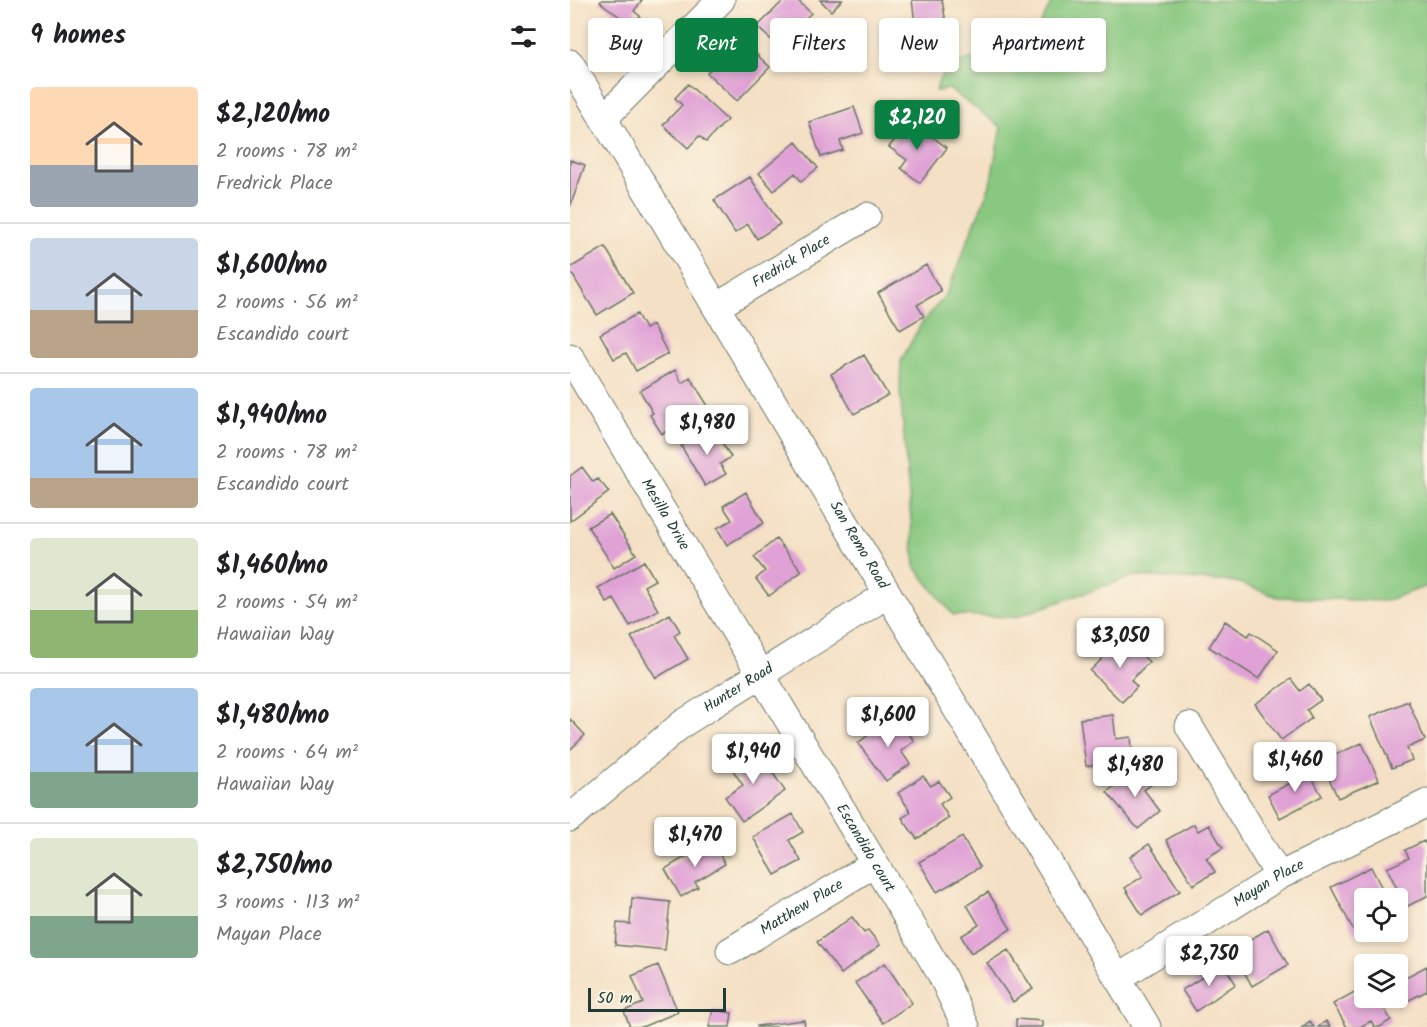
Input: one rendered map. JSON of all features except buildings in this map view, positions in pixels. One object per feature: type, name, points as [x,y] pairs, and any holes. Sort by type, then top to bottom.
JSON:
[{"type":"street","points":[[603,119],[722,0]]},
{"type":"street","name":"San Remo Road","points":[[570,63],[1147,1027]]},
{"type":"street","name":"Fredrick Place","points":[[716,307],[867,216]]},
{"type":"street","name":"Mesilla Drive","points":[[570,357],[760,673]]},
{"type":"street","name":"Hunter Road","points":[[570,818],[682,724],[888,594]]},
{"type":"street","name":"Escandido court","points":[[760,673],[941,974],[966,1027]]},
{"type":"street","points":[[1189,726],[1278,876]]},
{"type":"street","name":"Mayan Place","points":[[1118,978],[1278,876],[1427,803]]},
{"type":"street","name":"Matthew Place","points":[[730,951],[874,864]]},
{"type":"green space","points":[[1053,0],[1427,0],[1427,586],[1385,601],[1278,597],[1236,582],[1134,576],[1015,617],[953,615],[915,567],[900,391],[901,361],[921,324],[946,295],[990,185],[1001,127],[949,89],[936,91],[939,80],[945,72],[959,72],[959,61],[971,58],[971,72],[1106,72],[1106,18],[1043,18]]}]
